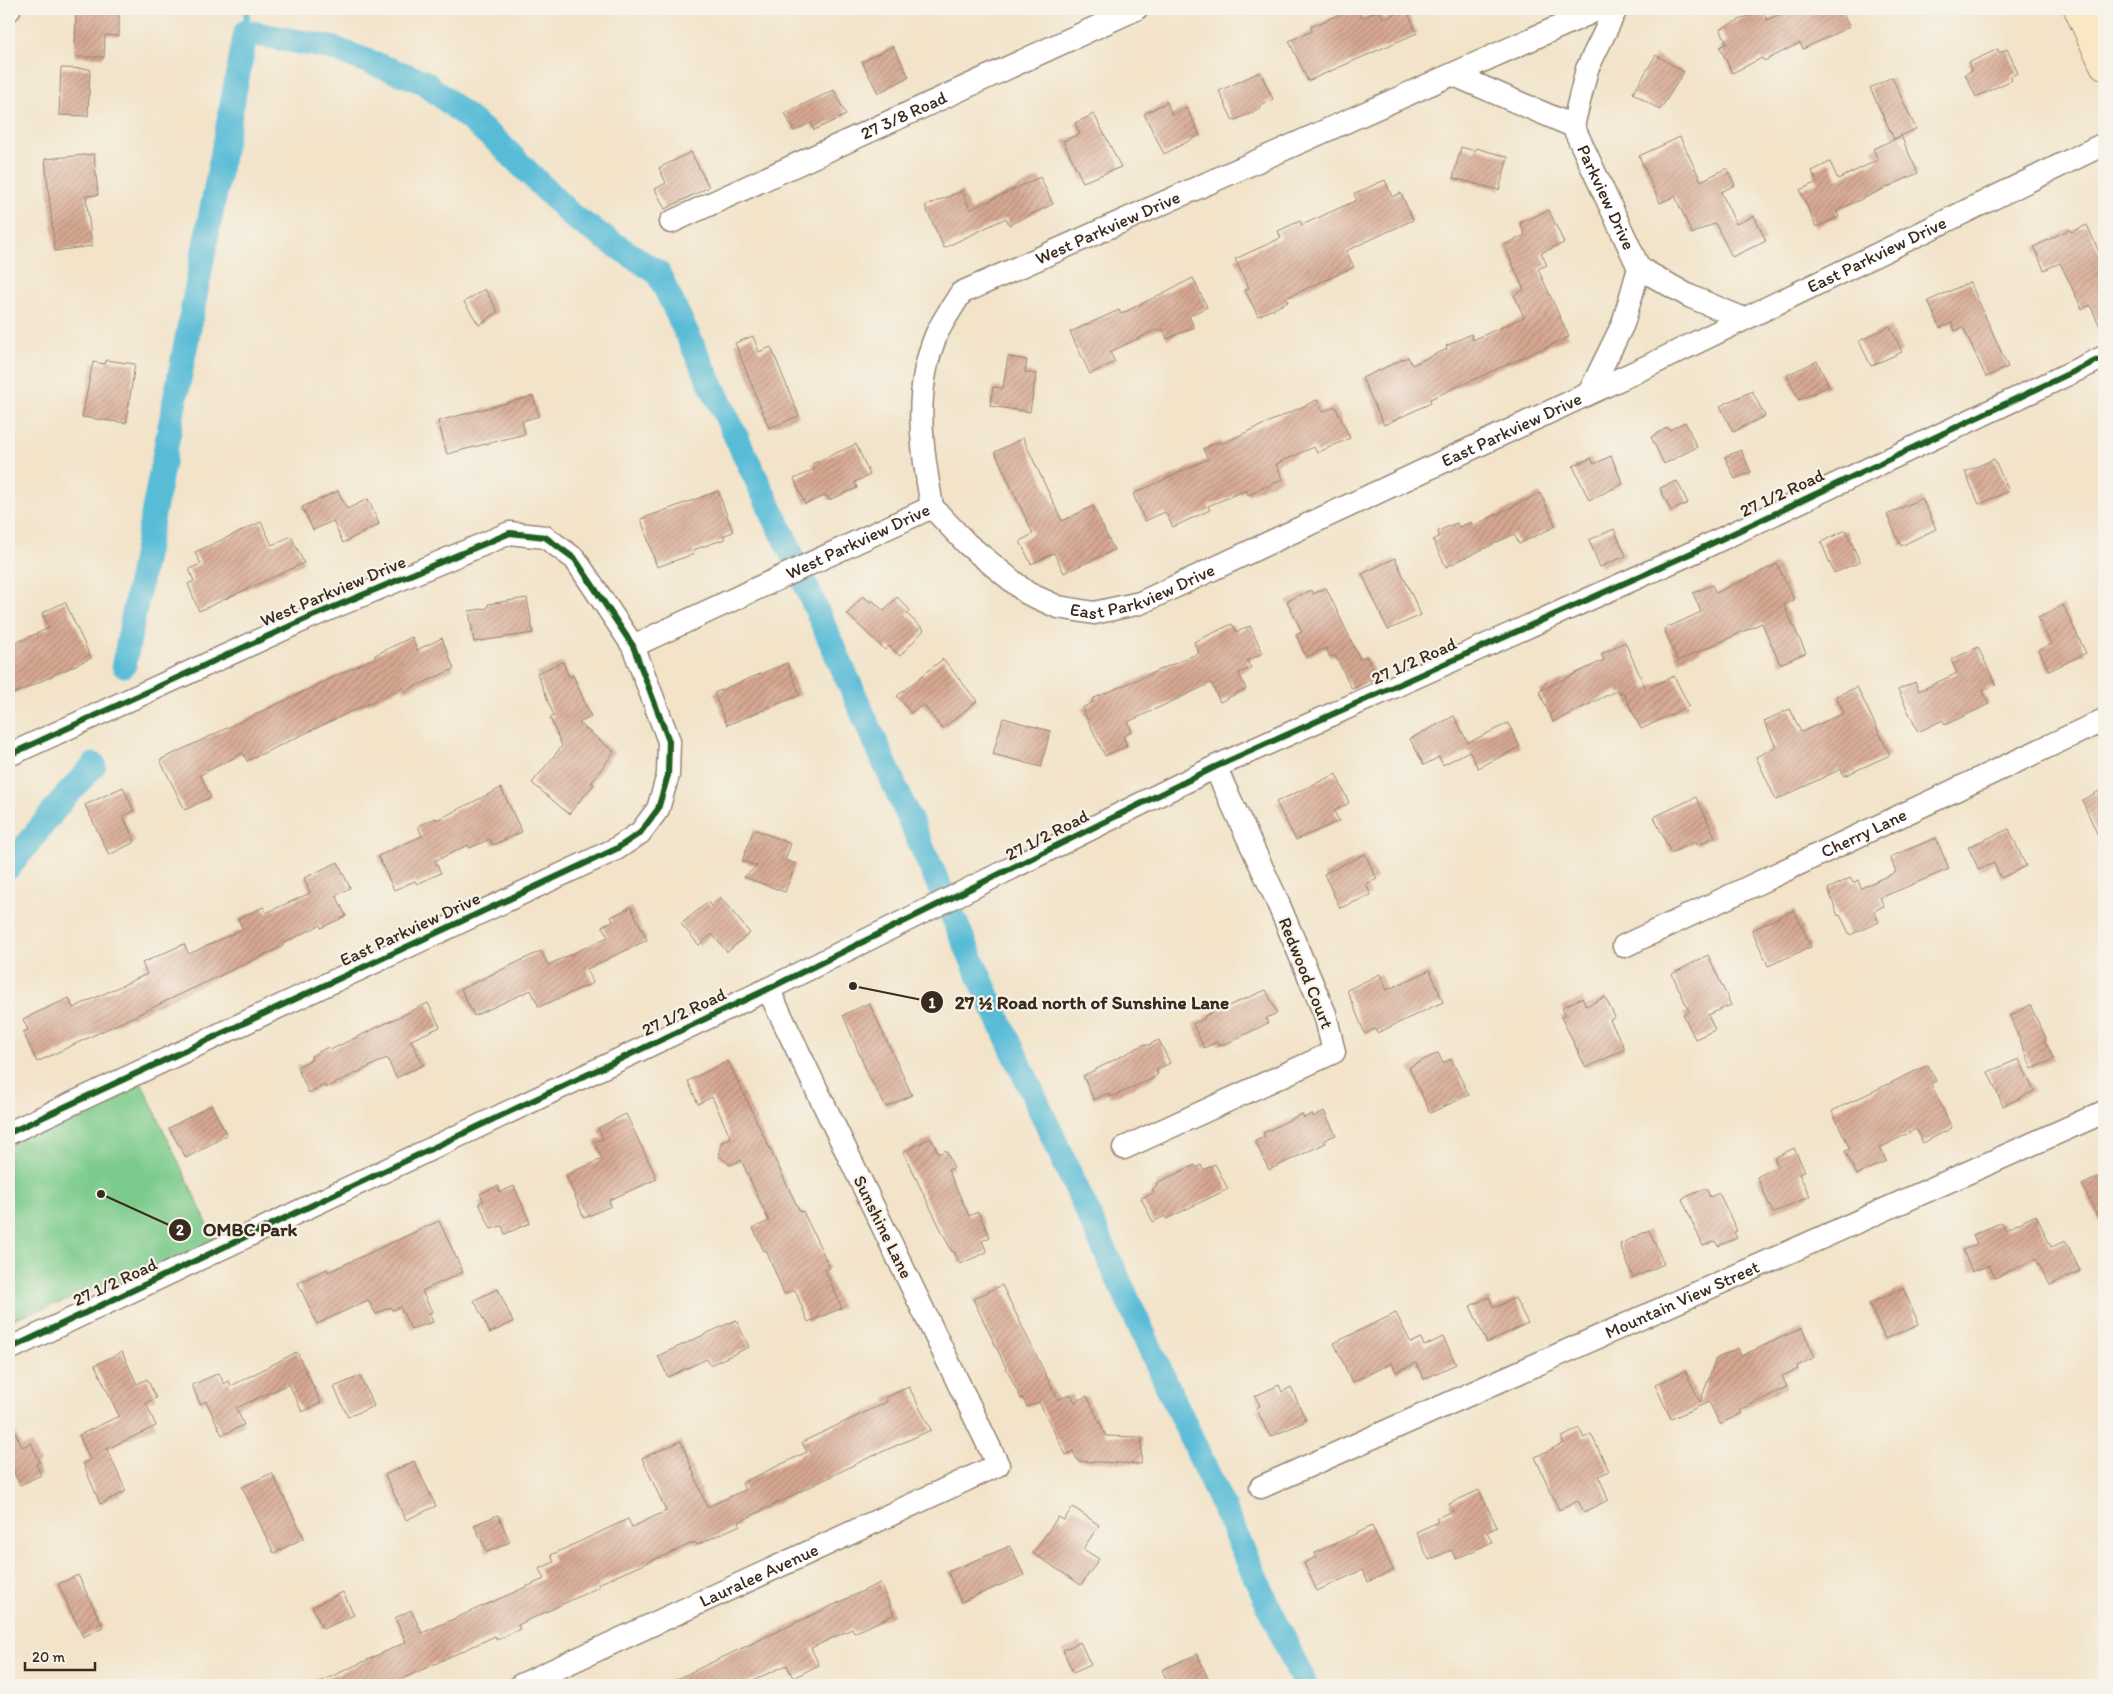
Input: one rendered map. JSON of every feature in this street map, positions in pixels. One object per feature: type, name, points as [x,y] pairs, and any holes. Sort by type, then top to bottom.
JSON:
[{"type":"main road","points":[[2078,9],[2104,65]]},
{"type":"street","name":"27 3/8 Road","points":[[671,222],[1136,9]]},
{"type":"street","name":"West Parkview Drive","points":[[9,755],[310,616],[510,533],[545,537],[575,559],[633,646],[932,507],[921,442],[923,381],[938,333],[960,293],[1599,9]]},
{"type":"street","name":"Parkview Drive","points":[[1616,9],[1587,69],[1573,126],[1639,268],[1689,296],[1744,319]]},
{"type":"street","name":"Parkview Drive","points":[[1454,75],[1573,126]]},
{"type":"street","name":"East Parkview Drive","points":[[932,507],[967,544],[1027,593],[1058,607],[1094,613],[1140,603],[1589,393],[2104,144]]},
{"type":"street","name":"Parkview Drive","points":[[1589,393],[1623,324],[1639,268]]},
{"type":"street","name":"27 1/2 Road","points":[[9,1349],[768,989],[1215,767],[1696,551],[2104,357]]},
{"type":"street","name":"East Parkview Drive","points":[[9,1133],[616,849],[640,833],[658,809],[661,800],[668,775],[669,741],[633,646]]},
{"type":"street","name":"Cherry Lane","points":[[1624,946],[2104,720]]},
{"type":"street","name":"Redwood Court","points":[[1124,1148],[1334,1052],[1325,1014],[1275,896],[1215,767]]},
{"type":"street","name":"Sunshine Lane","points":[[768,989],[998,1465]]},
{"type":"street","name":"Mountain View Street","points":[[1260,1487],[2104,1112]]},
{"type":"street","name":"Lauralee Avenue","points":[[520,1685],[998,1465]]},
{"type":"green space","points":[[137,1073],[219,1249],[9,1320],[9,1140]]},
{"type":"building","points":[[1351,9],[1357,9],[1362,18],[1379,10],[1384,19],[1406,9],[1417,33],[1308,81],[1289,41],[1312,31],[1311,27]]},
{"type":"building","points":[[1762,9],[1767,20],[1791,9],[1841,9],[1849,27],[1803,49],[1800,43],[1764,61],[1762,58],[1732,73],[1720,47],[1727,43],[1720,29]]},
{"type":"building","points":[[76,11],[119,11],[119,36],[105,35],[104,57],[75,57]]},
{"type":"building","points":[[893,46],[909,77],[878,93],[862,62]]},
{"type":"building","points":[[1998,49],[1999,53],[2007,49],[2018,73],[2011,76],[2012,80],[1976,97],[1965,74],[1972,71],[1968,63]]},
{"type":"building","points":[[1656,55],[1684,72],[1660,110],[1633,93]]},
{"type":"building","points":[[61,68],[90,69],[88,116],[59,115]]},
{"type":"building","points":[[1260,72],[1273,99],[1259,106],[1260,109],[1233,121],[1219,91]]},
{"type":"building","points":[[1892,77],[1916,129],[1894,139],[1870,88]]},
{"type":"building","points":[[834,90],[846,115],[814,130],[811,123],[794,131],[785,113]]},
{"type":"building","points":[[1167,102],[1172,115],[1186,107],[1200,135],[1164,154],[1144,114]]},
{"type":"building","points":[[1094,114],[1121,167],[1083,182],[1063,141],[1080,134],[1075,123]]},
{"type":"building","points":[[1901,136],[1918,173],[1836,211],[1839,217],[1816,227],[1800,190],[1817,182],[1812,171],[1830,162],[1838,179],[1878,160],[1873,149]]},
{"type":"building","points":[[1680,137],[1701,181],[1727,168],[1735,185],[1721,192],[1736,224],[1754,216],[1766,241],[1732,257],[1715,223],[1692,234],[1675,196],[1660,203],[1639,156]]},
{"type":"building","points":[[1461,147],[1475,151],[1476,148],[1508,157],[1499,190],[1453,178]]},
{"type":"building","points":[[691,152],[709,187],[665,209],[655,189],[666,183],[659,168]]},
{"type":"building","points":[[94,154],[98,195],[86,196],[92,246],[55,251],[45,159]]},
{"type":"building","points":[[1040,177],[1053,204],[1009,225],[1006,218],[944,248],[925,206],[962,191],[970,209],[972,209]]},
{"type":"building","points":[[1385,180],[1392,197],[1401,193],[1413,220],[1346,251],[1354,267],[1286,298],[1288,302],[1258,316],[1245,290],[1249,288],[1235,259],[1281,238],[1278,231],[1300,221],[1302,225],[1357,200],[1354,194]]},
{"type":"building","points":[[1549,210],[1564,243],[1541,253],[1547,265],[1538,269],[1569,337],[1430,399],[1431,403],[1384,425],[1362,378],[1408,357],[1412,365],[1447,349],[1446,346],[1471,334],[1473,340],[1524,317],[1514,295],[1524,290],[1504,245],[1525,235],[1520,223]]},
{"type":"building","points":[[2087,225],[2104,263],[2104,335],[2090,305],[2082,309],[2060,263],[2044,270],[2034,247],[2070,229],[2071,232]]},
{"type":"building","points":[[1193,278],[1207,307],[1189,316],[1194,327],[1167,339],[1163,329],[1159,331],[1158,329],[1110,352],[1115,362],[1090,374],[1070,332],[1119,310],[1121,314]]},
{"type":"building","points":[[1970,282],[2008,367],[1986,377],[1963,327],[1955,331],[1952,323],[1940,328],[1928,301]]},
{"type":"building","points":[[485,289],[498,312],[479,325],[464,302]]},
{"type":"building","points":[[1890,326],[1902,352],[1871,366],[1859,341]]},
{"type":"building","points":[[753,336],[759,352],[771,347],[799,416],[769,428],[735,343]]},
{"type":"building","points":[[1008,357],[1027,360],[1025,372],[1036,374],[1030,412],[990,406],[993,387],[1003,388]]},
{"type":"building","points":[[106,360],[135,364],[126,423],[82,417],[93,362],[105,364]]},
{"type":"building","points":[[1817,361],[1829,386],[1799,400],[1787,375]]},
{"type":"building","points":[[1752,391],[1765,416],[1733,432],[1720,406]]},
{"type":"building","points":[[533,396],[539,416],[522,421],[525,434],[447,454],[438,421]]},
{"type":"building","points":[[1317,400],[1323,412],[1335,406],[1350,438],[1317,453],[1314,447],[1276,464],[1283,479],[1248,495],[1246,490],[1208,506],[1210,510],[1173,527],[1165,512],[1145,521],[1133,494],[1208,459],[1203,449],[1220,441],[1221,444]]},
{"type":"building","points":[[1685,422],[1697,447],[1664,464],[1651,437],[1668,427],[1669,430]]},
{"type":"building","points":[[1023,438],[1062,521],[1093,506],[1114,550],[1064,573],[1054,553],[1031,564],[1020,541],[1033,534],[995,452]]},
{"type":"building","points":[[856,444],[870,475],[855,482],[857,488],[829,500],[826,495],[805,504],[794,479],[815,469],[812,464]]},
{"type":"building","points":[[1741,450],[1751,472],[1735,479],[1725,457]]},
{"type":"building","points":[[1611,456],[1623,484],[1589,500],[1573,466],[1591,458],[1594,464]]},
{"type":"building","points":[[1994,459],[2009,491],[1979,504],[1965,472]]},
{"type":"building","points":[[1677,481],[1688,503],[1671,511],[1660,488]]},
{"type":"building","points":[[338,491],[347,509],[368,499],[379,524],[343,543],[333,521],[313,530],[302,507]]},
{"type":"building","points":[[718,491],[733,532],[723,536],[725,539],[693,550],[694,554],[657,567],[641,519]]},
{"type":"building","points":[[1540,493],[1556,526],[1519,544],[1514,534],[1446,567],[1433,540],[1439,537],[1438,531],[1457,523],[1459,527],[1471,522],[1473,526]]},
{"type":"building","points":[[1922,498],[1936,529],[1901,546],[1887,515]]},
{"type":"building","points":[[261,522],[272,545],[291,536],[304,563],[199,611],[188,584],[194,581],[189,569],[201,564],[195,552]]},
{"type":"building","points":[[1614,529],[1626,556],[1600,567],[1589,540]]},
{"type":"building","points":[[1846,530],[1860,562],[1834,573],[1821,542]]},
{"type":"building","points":[[1395,558],[1421,615],[1388,630],[1362,574]]},
{"type":"building","points":[[1777,564],[1794,600],[1784,605],[1806,653],[1780,664],[1762,623],[1678,661],[1664,629],[1701,612],[1693,593],[1712,585],[1716,593]]},
{"type":"building","points":[[1326,588],[1360,659],[1366,656],[1377,677],[1352,689],[1335,655],[1330,657],[1326,648],[1306,657],[1296,635],[1302,632],[1287,601],[1312,590],[1313,594]]},
{"type":"building","points":[[863,596],[870,602],[872,600],[884,611],[897,597],[910,610],[907,614],[924,630],[900,656],[889,646],[885,650],[847,614]]},
{"type":"building","points":[[527,598],[533,633],[474,642],[469,611],[488,608],[488,604]]},
{"type":"building","points":[[65,602],[91,658],[9,696],[9,646],[49,628],[42,613]]},
{"type":"building","points":[[2063,605],[2086,653],[2049,671],[2039,650],[2051,644],[2038,618]]},
{"type":"building","points":[[1232,624],[1237,632],[1250,626],[1263,653],[1247,661],[1251,668],[1239,673],[1246,689],[1220,702],[1211,683],[1128,722],[1132,732],[1123,736],[1127,746],[1105,756],[1082,708],[1093,702],[1092,699],[1199,653],[1194,642]]},
{"type":"building","points":[[412,637],[417,650],[442,638],[454,669],[405,691],[403,687],[247,761],[243,753],[200,775],[211,797],[185,810],[160,760],[376,657],[375,655]]},
{"type":"building","points":[[1625,642],[1646,689],[1674,676],[1689,706],[1641,729],[1623,692],[1620,694],[1618,690],[1553,722],[1539,691],[1604,660],[1601,654]]},
{"type":"building","points":[[1978,647],[1996,685],[1983,691],[1989,704],[1945,725],[1943,720],[1918,732],[1898,690],[1915,682],[1919,691],[1957,673],[1951,660]]},
{"type":"building","points":[[943,659],[977,701],[942,729],[923,704],[911,713],[897,696]]},
{"type":"building","points":[[563,662],[569,677],[573,675],[591,717],[579,723],[614,752],[591,783],[594,784],[569,814],[532,783],[562,746],[550,718],[554,716],[537,673]]},
{"type":"building","points":[[787,663],[800,695],[727,725],[714,693]]},
{"type":"building","points":[[1857,687],[1890,755],[1844,776],[1841,769],[1776,800],[1756,757],[1776,747],[1764,721],[1790,709],[1801,732],[1844,713],[1836,696]]},
{"type":"building","points":[[1454,716],[1468,743],[1508,723],[1520,747],[1478,768],[1469,751],[1443,765],[1439,757],[1424,765],[1410,739]]},
{"type":"building","points":[[1003,718],[1050,731],[1041,767],[993,754]]},
{"type":"building","points":[[1336,774],[1349,803],[1334,811],[1339,821],[1296,840],[1276,802]]},
{"type":"building","points":[[123,787],[134,811],[123,816],[135,842],[109,855],[85,805]]},
{"type":"building","points":[[501,788],[522,832],[493,845],[490,839],[470,848],[468,845],[435,861],[441,873],[417,884],[415,881],[394,890],[378,856],[422,836],[418,826],[436,818],[437,820]]},
{"type":"building","points":[[2104,789],[2104,849],[2082,800]]},
{"type":"building","points":[[1696,797],[1715,837],[1697,845],[1696,841],[1671,853],[1654,817]]},
{"type":"building","points":[[754,829],[791,844],[785,860],[796,864],[785,892],[744,877],[757,866],[742,861]]},
{"type":"building","points":[[2009,829],[2026,866],[2001,878],[1994,863],[1979,870],[1968,847]]},
{"type":"building","points":[[1936,838],[1949,869],[1880,898],[1884,906],[1874,911],[1879,922],[1850,935],[1840,915],[1838,916],[1828,889],[1850,878],[1853,883],[1858,880],[1861,888],[1896,872],[1890,857]]},
{"type":"building","points":[[1365,854],[1377,879],[1366,884],[1371,895],[1340,908],[1324,874]]},
{"type":"building","points":[[338,862],[350,888],[336,895],[346,916],[321,928],[320,925],[282,944],[283,946],[37,1062],[23,1032],[28,1030],[23,1019],[69,998],[73,1008],[147,974],[142,963],[184,944],[189,954],[243,929],[238,919],[263,907],[266,913],[310,893],[304,878]]},
{"type":"building","points":[[720,897],[750,933],[727,952],[712,934],[699,945],[681,924],[708,902],[711,906]]},
{"type":"building","points":[[631,907],[647,940],[587,969],[593,983],[539,1007],[531,990],[474,1016],[461,989],[541,951],[548,965],[608,937],[602,926],[613,921],[611,917]]},
{"type":"building","points":[[1794,910],[1811,947],[1768,966],[1752,930]]},
{"type":"building","points":[[1708,955],[1731,1005],[1708,1015],[1715,1030],[1695,1039],[1683,1014],[1689,1011],[1672,974]]},
{"type":"building","points":[[1430,970],[1443,1002],[1377,1033],[1375,1029],[1365,1034],[1347,990],[1380,974],[1387,990]]},
{"type":"building","points":[[1266,990],[1277,1013],[1266,1018],[1268,1023],[1228,1043],[1218,1045],[1217,1042],[1204,1048],[1193,1024],[1205,1018],[1204,1016]]},
{"type":"building","points":[[1605,997],[1615,1017],[1610,1020],[1625,1049],[1586,1068],[1561,1017],[1566,1015],[1562,1007],[1582,998],[1586,1006]]},
{"type":"building","points":[[428,1003],[440,1027],[411,1040],[423,1065],[396,1078],[387,1058],[326,1088],[325,1085],[309,1093],[297,1067],[312,1059],[311,1056],[328,1047],[330,1050]]},
{"type":"building","points":[[869,1003],[912,1095],[886,1107],[869,1077],[843,1015]]},
{"type":"building","points":[[2030,1005],[2054,1059],[2032,1069],[2010,1016]]},
{"type":"building","points":[[1159,1040],[1170,1063],[1156,1070],[1158,1074],[1152,1079],[1110,1097],[1108,1093],[1094,1100],[1083,1076],[1145,1044],[1146,1046]]},
{"type":"building","points":[[1438,1053],[1443,1063],[1451,1059],[1469,1095],[1430,1113],[1409,1067]]},
{"type":"building","points":[[2019,1059],[2034,1091],[2003,1106],[1988,1072]]},
{"type":"building","points":[[728,1061],[800,1212],[803,1211],[830,1268],[825,1270],[842,1308],[808,1322],[795,1290],[784,1294],[766,1250],[764,1251],[753,1228],[769,1221],[741,1160],[730,1165],[719,1156],[722,1142],[731,1138],[712,1097],[698,1104],[688,1081]]},
{"type":"building","points":[[1928,1065],[1936,1081],[1931,1084],[1952,1128],[1923,1143],[1916,1129],[1880,1148],[1886,1161],[1857,1175],[1845,1151],[1850,1149],[1832,1111]]},
{"type":"building","points":[[211,1105],[227,1135],[186,1158],[169,1128]]},
{"type":"building","points":[[1324,1111],[1336,1135],[1324,1140],[1326,1143],[1269,1170],[1255,1141],[1265,1136],[1263,1133],[1302,1114],[1304,1118],[1312,1114],[1313,1117]]},
{"type":"building","points":[[626,1114],[657,1179],[609,1200],[611,1206],[584,1218],[566,1175],[602,1159],[594,1142],[603,1138],[598,1128]]},
{"type":"building","points":[[931,1138],[939,1154],[946,1150],[954,1168],[948,1170],[969,1216],[978,1212],[990,1237],[982,1241],[987,1252],[960,1264],[954,1251],[952,1252],[903,1152]]},
{"type":"building","points":[[1794,1148],[1805,1171],[1799,1174],[1810,1196],[1773,1213],[1757,1177],[1778,1166],[1774,1158]]},
{"type":"building","points":[[1215,1164],[1228,1189],[1166,1219],[1165,1216],[1153,1222],[1141,1198],[1154,1193],[1152,1189],[1157,1186],[1156,1183],[1195,1165],[1196,1168],[1201,1165],[1203,1170]]},
{"type":"building","points":[[2104,1174],[2104,1230],[2082,1185]]},
{"type":"building","points":[[498,1186],[500,1192],[514,1186],[530,1223],[505,1234],[502,1226],[491,1229],[479,1203],[484,1201],[480,1194]]},
{"type":"building","points":[[1706,1188],[1710,1197],[1719,1193],[1737,1231],[1734,1232],[1737,1238],[1718,1246],[1715,1241],[1703,1246],[1682,1199]]},
{"type":"building","points":[[2036,1215],[2051,1247],[2066,1241],[2080,1271],[2050,1285],[2036,1259],[1995,1278],[1989,1265],[1972,1272],[1963,1250],[1977,1244],[1973,1235],[2002,1222],[2005,1230]]},
{"type":"building","points":[[439,1221],[463,1272],[422,1291],[432,1312],[429,1313],[433,1322],[411,1329],[400,1307],[392,1310],[390,1307],[376,1314],[368,1300],[317,1324],[298,1283],[327,1269],[328,1272]]},
{"type":"building","points":[[1649,1230],[1664,1264],[1633,1278],[1620,1244]]},
{"type":"building","points":[[1002,1285],[1058,1400],[1071,1394],[1075,1402],[1087,1396],[1106,1436],[1142,1437],[1141,1464],[1078,1461],[1073,1451],[1066,1455],[1039,1402],[1027,1407],[1023,1398],[1021,1399],[973,1299]]},
{"type":"building","points":[[1903,1288],[1919,1324],[1885,1339],[1869,1304]]},
{"type":"building","points":[[498,1289],[513,1322],[490,1333],[474,1300]]},
{"type":"building","points":[[1489,1297],[1494,1308],[1515,1298],[1528,1323],[1487,1343],[1470,1306]]},
{"type":"building","points":[[1396,1313],[1411,1343],[1421,1338],[1424,1346],[1443,1337],[1456,1364],[1424,1379],[1416,1363],[1396,1372],[1392,1363],[1352,1382],[1334,1343]]},
{"type":"building","points":[[736,1320],[749,1347],[710,1365],[707,1359],[668,1377],[658,1356]]},
{"type":"building","points":[[1802,1328],[1815,1357],[1797,1366],[1798,1369],[1782,1376],[1787,1387],[1740,1410],[1742,1413],[1720,1424],[1709,1402],[1671,1419],[1655,1385],[1685,1371],[1700,1402],[1716,1359],[1738,1348],[1741,1356]]},
{"type":"building","points":[[122,1352],[137,1384],[147,1379],[156,1398],[146,1403],[156,1426],[107,1449],[126,1491],[100,1504],[83,1463],[90,1460],[79,1435],[119,1416],[95,1365]]},
{"type":"building","points":[[297,1352],[321,1403],[302,1412],[289,1384],[236,1408],[244,1425],[222,1435],[206,1401],[200,1404],[192,1385],[219,1373],[224,1384],[229,1381],[231,1386]]},
{"type":"building","points":[[360,1376],[374,1406],[348,1417],[334,1387]]},
{"type":"building","points":[[1279,1385],[1282,1392],[1291,1387],[1306,1421],[1270,1437],[1256,1408],[1260,1406],[1255,1396]]},
{"type":"building","points":[[909,1387],[931,1430],[864,1460],[739,1522],[740,1525],[697,1545],[695,1542],[598,1584],[599,1587],[518,1625],[520,1629],[497,1640],[495,1636],[389,1685],[313,1685],[406,1642],[395,1618],[411,1610],[422,1633],[544,1579],[539,1569],[554,1562],[551,1555],[628,1519],[632,1527],[666,1511],[642,1458],[681,1441],[707,1507],[745,1490],[742,1483],[807,1452],[802,1442],[887,1402],[885,1398]]},
{"type":"building","points":[[9,1419],[22,1447],[31,1443],[40,1462],[36,1464],[41,1475],[20,1485],[9,1462]]},
{"type":"building","points":[[1579,1428],[1584,1438],[1591,1434],[1609,1471],[1599,1476],[1608,1500],[1584,1512],[1578,1501],[1559,1510],[1535,1457],[1564,1443],[1561,1438]]},
{"type":"building","points":[[414,1461],[436,1506],[406,1520],[385,1475]]},
{"type":"building","points":[[272,1473],[304,1538],[274,1553],[242,1487]]},
{"type":"building","points":[[1479,1490],[1497,1527],[1487,1532],[1492,1542],[1456,1559],[1451,1550],[1429,1560],[1416,1532],[1438,1522],[1436,1518],[1453,1511],[1449,1504]]},
{"type":"building","points":[[1073,1507],[1099,1525],[1083,1549],[1099,1559],[1081,1585],[1033,1553],[1058,1517],[1064,1520]]},
{"type":"building","points":[[498,1515],[510,1542],[487,1552],[474,1525]]},
{"type":"building","points":[[1372,1526],[1393,1570],[1368,1582],[1362,1570],[1317,1591],[1304,1563],[1316,1557],[1315,1553]]},
{"type":"building","points":[[1010,1546],[1024,1575],[961,1602],[948,1572]]},
{"type":"building","points":[[78,1575],[103,1627],[83,1637],[58,1584]]},
{"type":"building","points":[[880,1583],[894,1615],[854,1633],[852,1629],[811,1648],[819,1665],[793,1678],[787,1665],[742,1685],[664,1685]]},
{"type":"building","points":[[343,1592],[354,1615],[323,1629],[312,1607]]},
{"type":"building","points":[[1080,1642],[1091,1665],[1073,1673],[1063,1650]]},
{"type":"building","points":[[1197,1654],[1211,1685],[1169,1685],[1162,1670]]},
{"type":"waterway","points":[[246,32],[247,9]]},
{"type":"waterway","points":[[124,665],[246,32],[332,48],[424,82],[499,143],[573,217],[658,273],[790,550],[993,1007],[1305,1685]]},
{"type":"waterway","points":[[9,867],[64,798],[94,765]]},
{"type":"cycle path","points":[[9,1349],[768,989],[1215,767],[1696,551],[2104,357]]},
{"type":"cycle path","points":[[9,755],[310,617],[510,533],[545,537],[575,559],[633,646],[669,741],[668,775],[658,809],[640,833],[616,849],[9,1133]]},
{"type":"place","name":"27 ½ Road north of Sunshine Lane","points":[[853,986]]},
{"type":"place","name":"OMBC Park","points":[[101,1194]]}]
